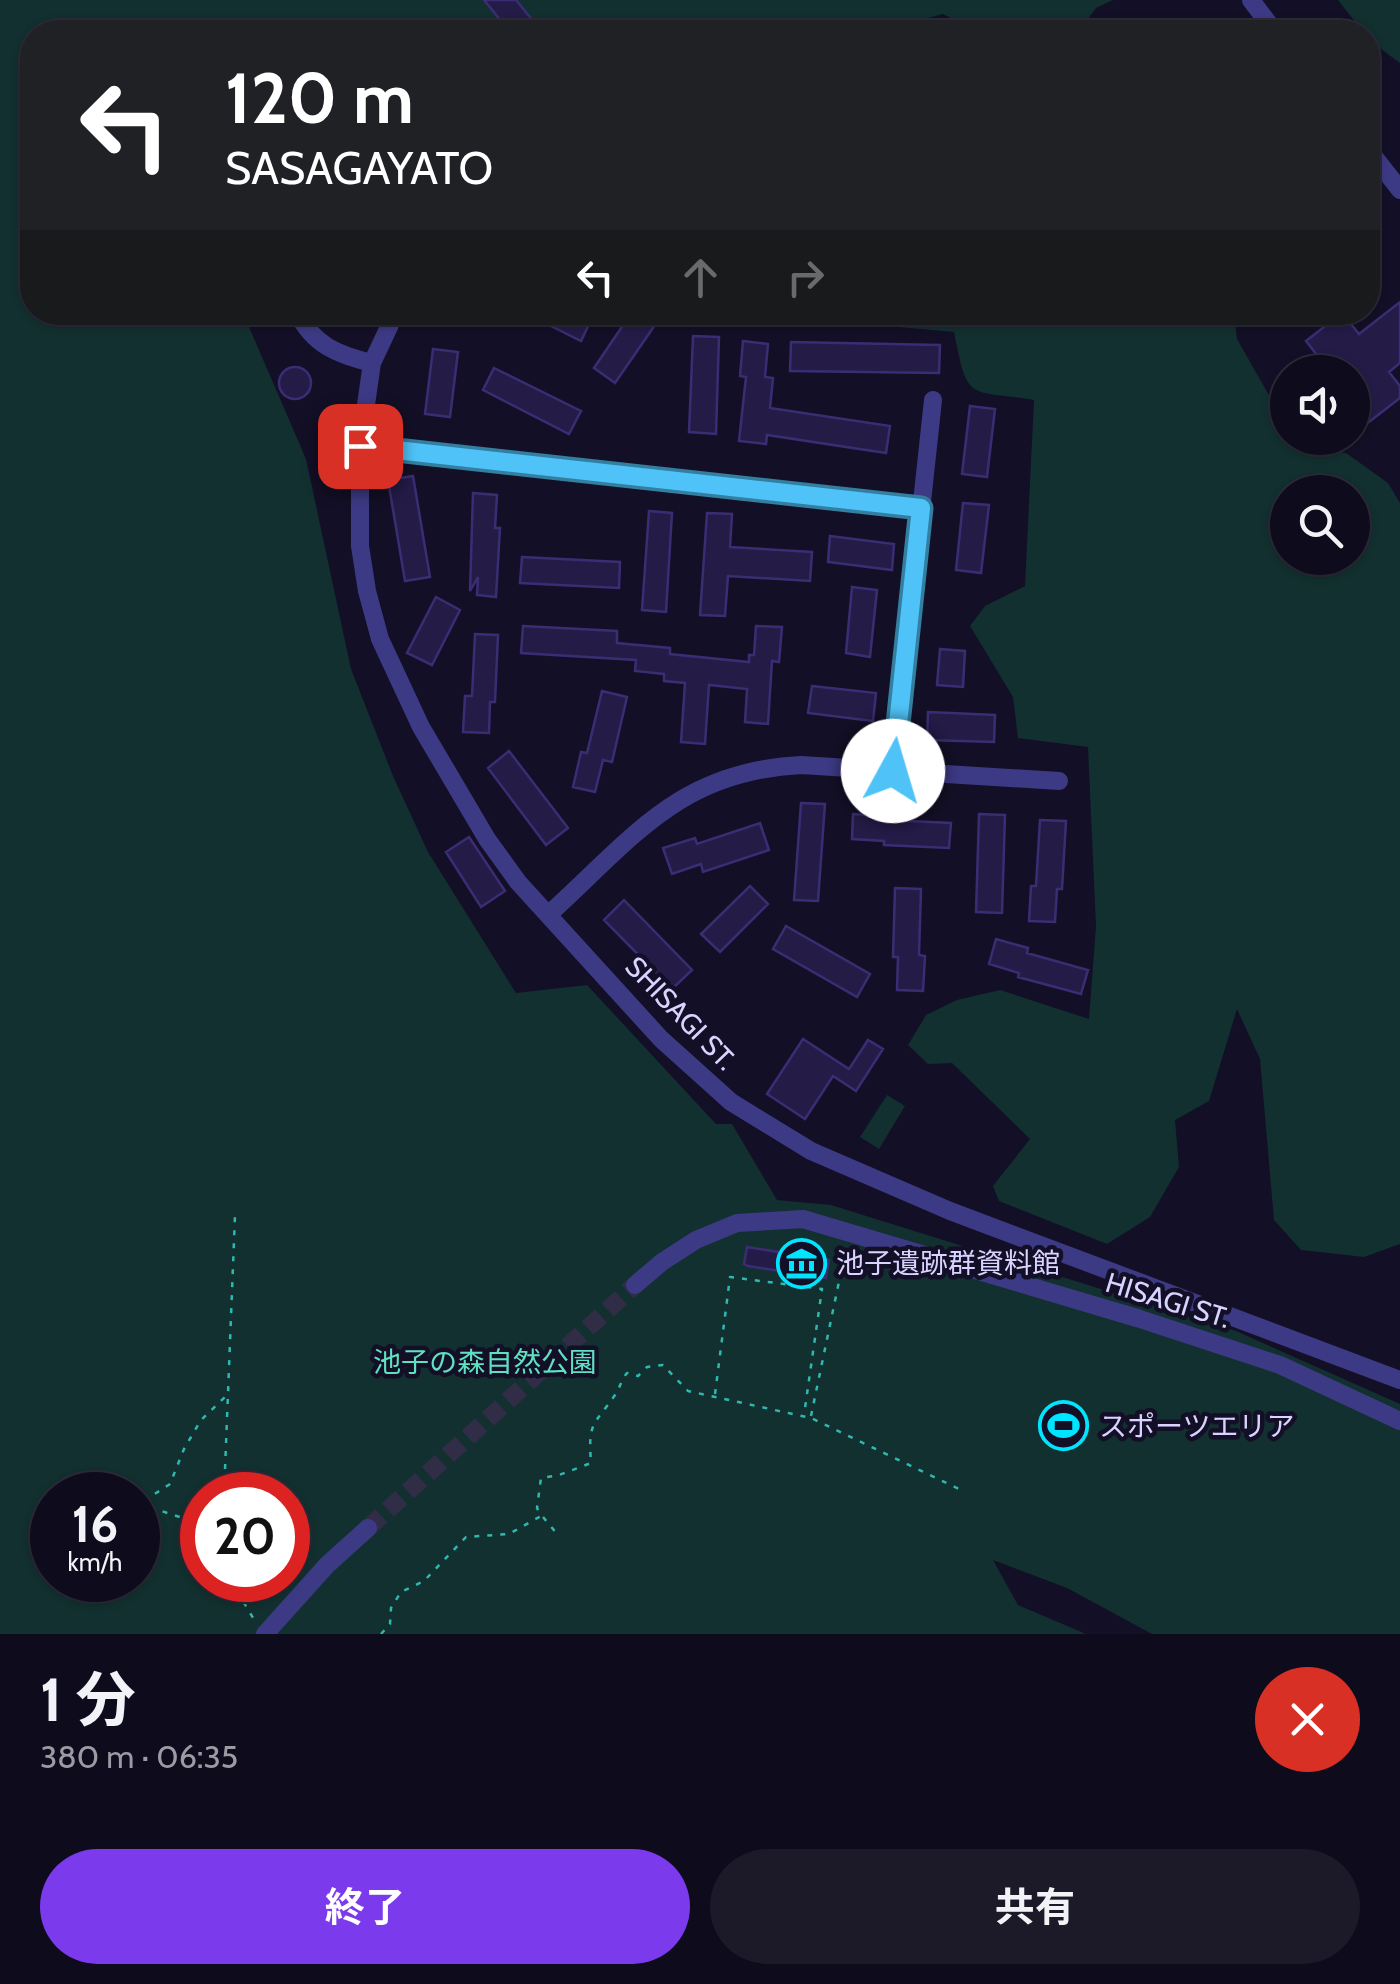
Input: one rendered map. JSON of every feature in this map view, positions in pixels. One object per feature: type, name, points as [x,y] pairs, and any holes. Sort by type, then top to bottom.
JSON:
[{"type":"lane","points":[[1380,164],[1400,190]]},
{"type":"lane","points":[[305,325],[316,342],[331,351],[372,363]]},
{"type":"lane","name":"SHISAGI ST.","points":[[390,325],[372,363],[360,446],[360,546],[380,639],[421,727],[487,839],[518,882],[691,1069],[731,1102],[811,1151],[950,1210],[1400,1380]]},
{"type":"lane","points":[[893,771],[933,400]]},
{"type":"lane","points":[[360,446],[921,508]]},
{"type":"lane","points":[[549,914],[645,825],[697,788],[731,775],[801,765],[1059,781]]},
{"type":"lane","name":"HISAGI ST.","points":[[635,1284],[696,1240],[738,1222],[802,1218],[1280,1365],[1400,1421]]},
{"type":"lane","points":[[260,1628],[368,1528]]},
{"type":"path","points":[[225,1472],[235,1215]]},
{"type":"path","points":[[811,1418],[850,1232]]},
{"type":"path","points":[[714,1397],[730,1277],[822,1289],[803,1416]]},
{"type":"path","points":[[558,1536],[537,1508],[541,1478],[590,1463],[588,1434],[616,1394],[619,1382],[627,1373],[638,1376],[647,1367],[663,1365],[688,1391],[811,1418],[959,1489]]},
{"type":"path","points":[[180,1517],[146,1506],[147,1498],[170,1484],[201,1420],[227,1395]]},
{"type":"path","points":[[381,1634],[390,1624],[391,1608],[401,1592],[424,1580],[466,1537],[510,1534],[542,1516]]},
{"type":"path","points":[[242,1602],[260,1628]]},
{"type":"green space","name":"池子の森自然公園","points":[[0,0],[1113,0],[1096,8],[1087,20],[954,20],[943,14],[920,20],[20,20],[20,325],[248,325],[306,459],[351,669],[393,776],[428,852],[516,993],[587,985],[716,1124],[732,1124],[777,1200],[831,1205],[1236,1331],[1400,1404],[1400,1634],[1152,1634],[1067,1588],[993,1560],[1018,1605],[1086,1634],[0,1634]]},
{"type":"green space","points":[[1338,0],[1400,0],[1400,63],[1380,48],[1380,20],[1354,20]]},
{"type":"green space","points":[[876,325],[1235,325],[1237,339],[1270,397],[1270,455],[1349,455],[1388,483],[1400,503],[1400,1244],[1364,1257],[1301,1250],[1274,1220],[1260,1059],[1237,1009],[1209,1101],[1175,1120],[1179,1167],[1150,1217],[1107,1244],[999,1201],[993,1186],[1030,1139],[952,1063],[928,1064],[908,1045],[926,1015],[957,1000],[1000,990],[1089,1019],[1096,926],[1088,747],[1018,738],[1013,697],[970,626],[985,606],[1025,586],[1034,400],[983,393],[968,382],[954,332]]},
{"type":"green space","points":[[887,1095],[905,1106],[879,1149],[860,1137]]},
{"type":"building","points":[[484,0],[516,0],[532,20],[500,20]]},
{"type":"building","points":[[1400,302],[1400,363],[1389,372],[1400,386],[1400,398],[1370,421],[1370,355],[1317,355],[1306,341],[1327,325],[1352,325],[1359,334],[1371,325],[1380,325],[1380,318]]},
{"type":"building","points":[[549,325],[589,325],[581,341]]},
{"type":"building","points":[[623,325],[655,325],[615,383],[594,368]]},
{"type":"building","points":[[693,336],[719,337],[716,434],[689,432]]},
{"type":"building","points":[[743,341],[768,344],[765,377],[773,378],[770,408],[890,426],[886,453],[767,435],[766,444],[739,441],[746,377],[740,376]]},
{"type":"building","points":[[791,342],[940,345],[939,373],[790,371]]},
{"type":"building","points":[[433,349],[458,352],[450,417],[425,414]]},
{"type":"building","points":[[295,367],[306,372],[311,383],[306,394],[295,399],[284,394],[279,383],[284,372]]},
{"type":"building","points":[[494,368],[581,411],[569,434],[483,390]]},
{"type":"building","points":[[970,406],[995,409],[987,477],[962,474]]},
{"type":"building","points":[[413,476],[430,577],[405,581],[388,480]]},
{"type":"building","points":[[473,493],[497,495],[495,528],[500,528],[496,597],[477,595],[478,577],[470,591]]},
{"type":"building","points":[[963,503],[989,505],[981,573],[956,570]]},
{"type":"building","points":[[649,511],[672,513],[666,612],[642,610]]},
{"type":"building","points":[[707,513],[732,514],[730,547],[812,552],[810,581],[728,576],[725,616],[700,615]]},
{"type":"building","points":[[830,536],[894,544],[892,570],[828,562]]},
{"type":"building","points":[[522,557],[620,562],[619,588],[520,583]]},
{"type":"building","points":[[852,587],[877,590],[870,657],[846,653]]},
{"type":"building","points":[[436,597],[460,610],[432,665],[407,653]]},
{"type":"building","points":[[523,626],[617,631],[617,643],[670,648],[670,654],[749,662],[749,655],[754,655],[756,626],[782,627],[779,662],[772,661],[768,724],[745,722],[747,689],[709,685],[705,744],[681,742],[685,683],[664,681],[664,674],[635,671],[636,660],[521,653]]},
{"type":"building","points":[[475,634],[498,635],[495,702],[490,702],[489,733],[463,732],[465,696],[472,696]]},
{"type":"building","points":[[940,649],[965,651],[963,687],[937,685]]},
{"type":"building","points":[[812,686],[876,693],[873,721],[808,713]]},
{"type":"building","points":[[602,691],[627,697],[612,762],[603,760],[595,792],[573,787],[581,752],[587,753]]},
{"type":"building","points":[[928,712],[995,715],[994,742],[927,740]]},
{"type":"building","points":[[509,751],[568,828],[546,845],[488,768]]},
{"type":"building","points":[[801,803],[825,804],[818,901],[794,900]]},
{"type":"building","points":[[853,814],[951,823],[949,848],[884,845],[884,841],[852,839]]},
{"type":"building","points":[[979,814],[1005,815],[1002,913],[976,912]]},
{"type":"building","points":[[1040,820],[1066,821],[1062,889],[1057,889],[1055,922],[1029,921],[1031,886],[1036,886]]},
{"type":"building","points":[[760,823],[769,850],[703,872],[701,864],[672,874],[663,848],[695,838],[697,844]]},
{"type":"building","points":[[469,837],[505,891],[481,907],[446,852]]},
{"type":"building","points":[[750,886],[768,904],[720,952],[701,934]]},
{"type":"building","points":[[895,888],[921,889],[919,955],[925,956],[923,991],[897,990],[898,957],[893,957]]},
{"type":"building","points":[[624,900],[692,970],[672,989],[604,920]]},
{"type":"building","points":[[786,926],[870,974],[857,997],[773,949]]},
{"type":"building","points":[[996,939],[1028,948],[1027,953],[1088,970],[1081,994],[1018,977],[1019,973],[989,964]]},
{"type":"building","points":[[803,1039],[849,1069],[868,1040],[883,1049],[856,1091],[833,1076],[805,1119],[767,1094]]},
{"type":"building","points":[[747,1247],[829,1260],[826,1278],[748,1266],[744,1264]]},
{"type":"tunnel","points":[[368,1528],[635,1285]]},
{"type":"place","name":"池子遺跡群資料館","points":[[801,1263]]},
{"type":"place","name":"スポーツエリア","points":[[1064,1426]]},
{"type":"route","points":[[360,446],[921,508],[893,771]]}]
